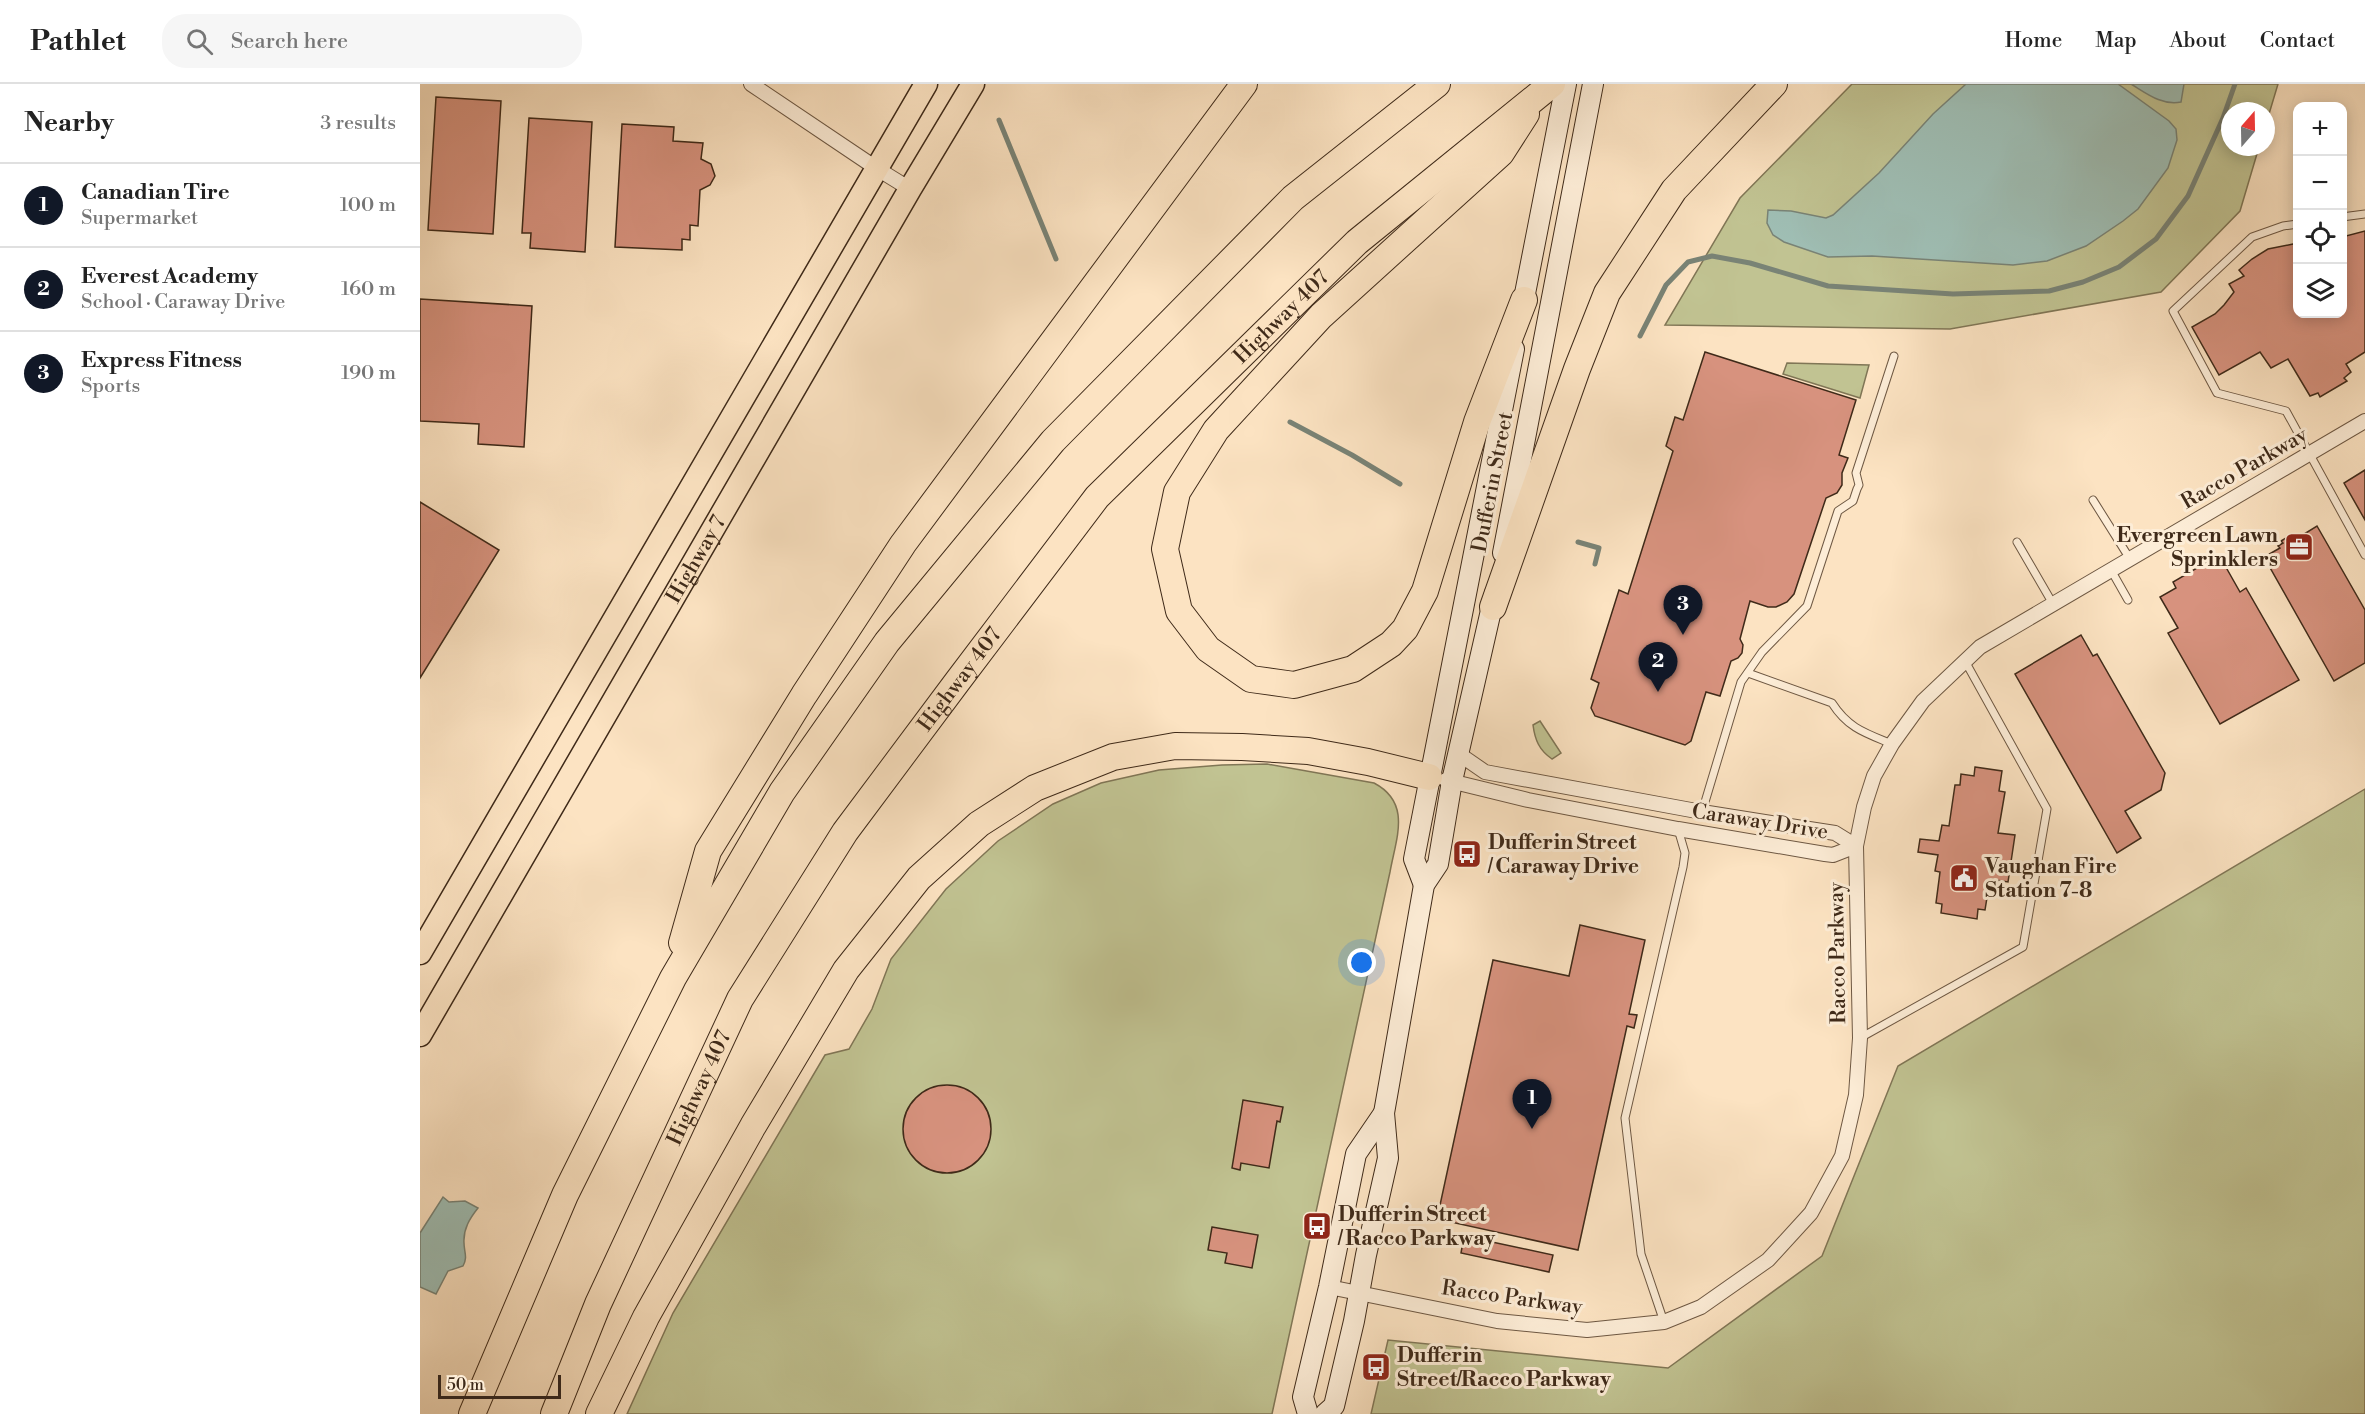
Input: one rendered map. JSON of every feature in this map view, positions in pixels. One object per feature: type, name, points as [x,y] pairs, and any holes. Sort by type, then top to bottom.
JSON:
[{"type":"highway","points":[[673,978],[708,851],[804,695],[903,544],[1244,84]]},
{"type":"highway","points":[[472,1414],[565,1196],[673,978],[782,792],[880,651],[1053,441],[1293,198],[1437,84]]},
{"type":"highway","points":[[1492,607],[1577,369],[1607,293],[1674,190],[1774,84]]},
{"type":"highway","points":[[1524,300],[1477,422],[1425,591],[1405,629],[1391,644],[1353,669],[1294,685],[1251,679],[1208,649],[1179,611],[1165,549],[1177,492],[1216,430],[1321,316],[1501,153],[1546,89]]},
{"type":"highway","name":"Highway 407","points":[[554,1414],[598,1304],[740,999],[845,832],[957,682],[1097,497],[1357,243],[1546,89]]},
{"type":"highway","points":[[599,1414],[652,1307],[753,1126],[846,970],[919,878],[979,824],[1035,788],[1113,757],[1175,746],[1308,751],[1440,779]]},
{"type":"main road","name":"Highway 7","points":[[420,953],[926,84]]},
{"type":"main road","name":"Highway 7","points":[[420,1035],[973,84]]},
{"type":"main road","name":"Dufferin Street","points":[[1325,1414],[1334,1406],[1388,1158],[1384,1113],[1424,885],[1414,859],[1440,779],[1524,300],[1566,84]]},
{"type":"main road","name":"Dufferin Street","points":[[1440,779],[1459,754],[1492,607],[1593,84]]},
{"type":"main road","name":"Dufferin Street","points":[[1308,1414],[1303,1397],[1329,1287],[1356,1154],[1384,1113]]},
{"type":"street","points":[[750,84],[910,189]]},
{"type":"street","name":"Racco Parkway","points":[[1329,1287],[1497,1321],[1587,1330],[1664,1322],[1701,1307],[1768,1260],[1811,1213],[1842,1156],[1856,1095],[1860,1038],[1856,846],[1864,807],[1874,776],[1892,744],[1923,701],[1980,647],[2365,421]]},
{"type":"street","name":"Caraway Drive","points":[[1459,754],[1485,772],[1702,812],[1835,833],[1856,846]]},
{"type":"street","name":"Caraway Drive","points":[[1440,779],[1528,800],[1678,829],[1833,855],[1856,846]]},
{"type":"lane","points":[[2347,216],[2365,214]]},
{"type":"lane","points":[[2293,225],[2252,237],[2173,311],[2217,393],[2286,411],[2365,555]]},
{"type":"lane","points":[[1702,812],[1741,682],[1762,652],[1807,606],[1838,511],[1853,501],[1859,485],[1856,473],[1894,356]]},
{"type":"lane","points":[[2093,500],[2130,559]]},
{"type":"lane","points":[[2017,542],[2054,604]]},
{"type":"lane","points":[[2111,570],[2128,600]]},
{"type":"lane","points":[[1860,1038],[2023,947],[2047,809],[1965,661]]},
{"type":"lane","points":[[1748,673],[1832,703],[1852,727],[1892,744]]},
{"type":"lane","points":[[1664,1322],[1641,1254],[1625,1118],[1683,867],[1685,853],[1678,829]]},
{"type":"green space","points":[[1852,84],[2278,84],[2273,102],[2221,102],[2221,156],[2256,156],[2240,211],[2161,292],[1950,329],[1665,325],[1740,198]]},
{"type":"green space","points":[[1787,363],[1869,365],[1860,398],[1783,374]]},
{"type":"green space","points":[[1540,721],[1561,753],[1552,759],[1538,744],[1535,735],[1533,725]]},
{"type":"green space","points":[[1267,764],[1374,783],[1386,791],[1393,801],[1398,822],[1398,834],[1390,872],[1272,1414],[627,1414],[673,1313],[825,1055],[849,1049],[872,1009],[891,959],[946,889],[998,841],[1053,804],[1101,783],[1159,770]]},
{"type":"green space","points":[[2365,789],[2365,1414],[1371,1414],[1388,1340],[1668,1368],[1822,1256],[1898,1066]]},
{"type":"water","points":[[1966,84],[2118,84],[2169,121],[2176,129],[2177,140],[2168,168],[2138,209],[2123,221],[2086,246],[2047,261],[2013,265],[1872,256],[1828,257],[1784,242],[1773,235],[1767,223],[1768,210],[1791,211],[1826,218],[1833,215],[1879,173],[1933,114]]},
{"type":"water","points":[[2131,84],[2184,84],[2181,102],[2161,100]]},
{"type":"water","points":[[443,1197],[449,1202],[465,1201],[478,1208],[466,1228],[464,1243],[466,1257],[463,1266],[448,1271],[436,1294],[420,1287],[420,1233]]},
{"type":"building","points":[[436,97],[501,101],[493,234],[428,230]]},
{"type":"building","points":[[529,118],[592,122],[585,252],[530,248],[531,233],[522,233]]},
{"type":"building","points":[[622,124],[674,127],[673,141],[703,143],[701,159],[711,164],[715,176],[710,185],[700,190],[698,226],[690,225],[690,240],[682,239],[682,250],[615,247]]},
{"type":"building","points":[[2365,231],[2365,352],[2346,364],[2351,372],[2344,378],[2347,381],[2320,397],[2318,393],[2310,396],[2288,359],[2271,368],[2260,352],[2219,375],[2192,327],[2215,314],[2224,305],[2234,292],[2229,284],[2244,276],[2239,270],[2268,249],[2293,244],[2293,318],[2347,318],[2347,236]]},
{"type":"building","points":[[420,299],[532,306],[524,447],[478,444],[479,424],[420,421]]},
{"type":"building","points":[[1705,352],[1856,400],[1839,455],[1848,458],[1842,473],[1842,485],[1837,493],[1826,498],[1794,594],[1787,602],[1776,607],[1750,601],[1740,639],[1743,645],[1742,653],[1731,661],[1720,696],[1706,692],[1691,741],[1685,745],[1595,716],[1591,708],[1599,683],[1591,679],[1619,590],[1628,594],[1673,451],[1666,446],[1675,417],[1683,420]]},
{"type":"building","points":[[2365,470],[2365,520],[2344,483]]},
{"type":"building","points":[[420,502],[499,550],[420,678]]},
{"type":"building","points":[[2317,526],[2365,610],[2365,663],[2334,681],[2264,557],[2280,548],[2278,546],[2283,543],[2281,541],[2293,534],[2295,537],[2299,534],[2301,536]]},
{"type":"building","points":[[2219,555],[2240,592],[2246,588],[2299,680],[2220,724],[2168,633],[2178,628],[2160,597],[2176,588],[2173,582]]},
{"type":"building","points":[[2081,635],[2093,656],[2097,654],[2165,773],[2161,790],[2125,811],[2141,838],[2117,853],[2015,674]]},
{"type":"building","points":[[1975,767],[2002,771],[1999,791],[2005,792],[1998,833],[2015,835],[2008,882],[1990,879],[1985,910],[1978,909],[1977,919],[1941,913],[1942,904],[1936,903],[1940,872],[1935,871],[1938,855],[1918,852],[1920,839],[1939,841],[1942,825],[1949,826],[1955,785],[1960,785],[1961,774],[1974,776]]},
{"type":"building","points":[[1580,925],[1645,940],[1629,1014],[1637,1015],[1634,1028],[1627,1026],[1578,1250],[1437,1219],[1493,960],[1569,976]]},
{"type":"building","points":[[947,1085],[964,1089],[978,1098],[987,1112],[991,1129],[987,1146],[978,1160],[964,1169],[947,1173],[930,1169],[916,1160],[907,1146],[903,1129],[907,1112],[916,1098],[930,1089]]},
{"type":"building","points":[[1243,1100],[1283,1107],[1280,1122],[1277,1121],[1269,1168],[1241,1163],[1240,1170],[1232,1168]]},
{"type":"building","points":[[1212,1227],[1258,1235],[1252,1268],[1225,1263],[1227,1253],[1208,1250]]},
{"type":"building","points":[[1464,1236],[1553,1255],[1549,1272],[1461,1253]]},
{"type":"waterway","points":[[1640,336],[1666,285],[1688,262],[1712,256],[1750,263],[1828,286],[1953,294],[2049,291],[2083,282],[2119,267],[2156,239],[2188,196],[2223,118],[2235,84]]},
{"type":"waterway","points":[[999,120],[1056,259]]},
{"type":"waterway","points":[[1290,422],[1400,484]]},
{"type":"waterway","points":[[1578,542],[1599,548],[1595,564]]},
{"type":"place","name":"Evergreen Lawn Sprinklers","points":[[2299,547]]},
{"type":"place","name":"Express Fitness","points":[[1683,635]]},
{"type":"place","name":"Everest Academy","points":[[1658,692]]},
{"type":"place","name":"Dufferin Street / Caraway Drive","points":[[1467,854]]},
{"type":"place","name":"Vaughan Fire Station 7-8","points":[[1964,878]]},
{"type":"place","name":"Canadian Tire","points":[[1532,1129]]},
{"type":"place","name":"Dufferin Street / Racco Parkway","points":[[1317,1226]]},
{"type":"place","name":"Dufferin Street/Racco Parkway","points":[[1376,1367]]}]
